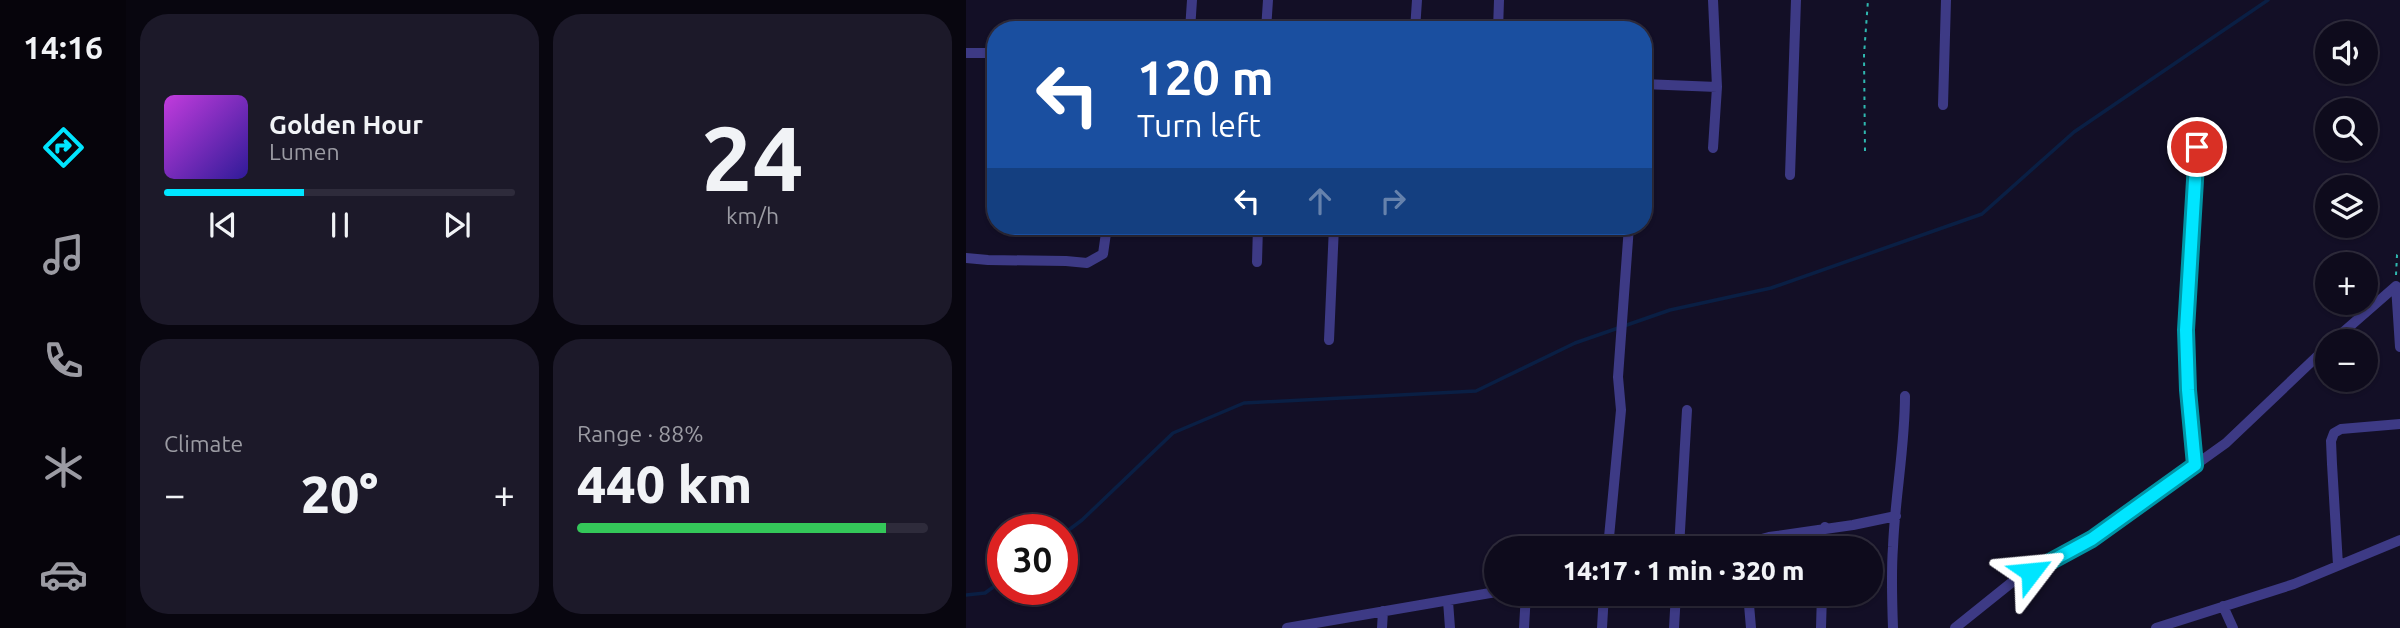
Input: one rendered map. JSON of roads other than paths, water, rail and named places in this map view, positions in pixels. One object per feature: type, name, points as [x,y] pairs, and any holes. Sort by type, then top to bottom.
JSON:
[{"type":"street","points":[[1191,21],[1192,0]]},
{"type":"street","points":[[1267,21],[1268,0]]},
{"type":"street","points":[[1416,21],[1417,0]]},
{"type":"street","points":[[1498,21],[1499,0]]},
{"type":"street","points":[[1713,0],[1717,87],[1713,148]]},
{"type":"street","points":[[1790,175],[1796,0]]},
{"type":"street","points":[[1943,105],[1946,0]]},
{"type":"street","points":[[966,53],[987,53]]},
{"type":"street","points":[[1652,83],[1717,87]]},
{"type":"street","points":[[2195,465],[2186,330],[2197,147]]},
{"type":"street","points":[[966,258],[1087,263],[1103,254],[1106,235]]},
{"type":"street","points":[[1257,262],[1258,235]]},
{"type":"street","points":[[1329,340],[1334,235]]},
{"type":"street","points":[[1609,536],[1621,410],[1618,377],[1628,235]]},
{"type":"street","points":[[2347,329],[2396,286],[2400,347]]},
{"type":"street","points":[[1955,628],[2011,583],[2092,539],[2226,443],[2315,358]]},
{"type":"street","points":[[1893,628],[1893,545],[1899,471],[1905,438],[1905,396]]},
{"type":"street","points":[[1680,536],[1687,410]]},
{"type":"street","points":[[2338,565],[2331,441],[2334,433],[2342,429],[2400,424]]},
{"type":"street","points":[[1775,536],[1896,516]]},
{"type":"street","points":[[1825,527],[1825,536]]},
{"type":"street","points":[[2156,628],[2294,584],[2400,540]]},
{"type":"street","points":[[1287,628],[1484,594]]},
{"type":"street","points":[[1448,601],[1450,628]]},
{"type":"street","points":[[1524,628],[1525,606]]},
{"type":"street","points":[[1602,628],[1603,606]]},
{"type":"street","points":[[1674,628],[1675,606]]},
{"type":"street","points":[[1749,606],[1751,628]]},
{"type":"street","points":[[1821,628],[1822,606]]},
{"type":"street","points":[[2223,606],[2233,628]]},
{"type":"street","points":[[1382,611],[1382,628]]},
{"type":"waterway","points":[[1078,523],[1173,433],[1244,403],[1476,391],[1575,343],[1670,310],[1771,288],[1982,214],[2074,132],[2268,0]]},
{"type":"waterway","points":[[966,595],[987,592]]}]
